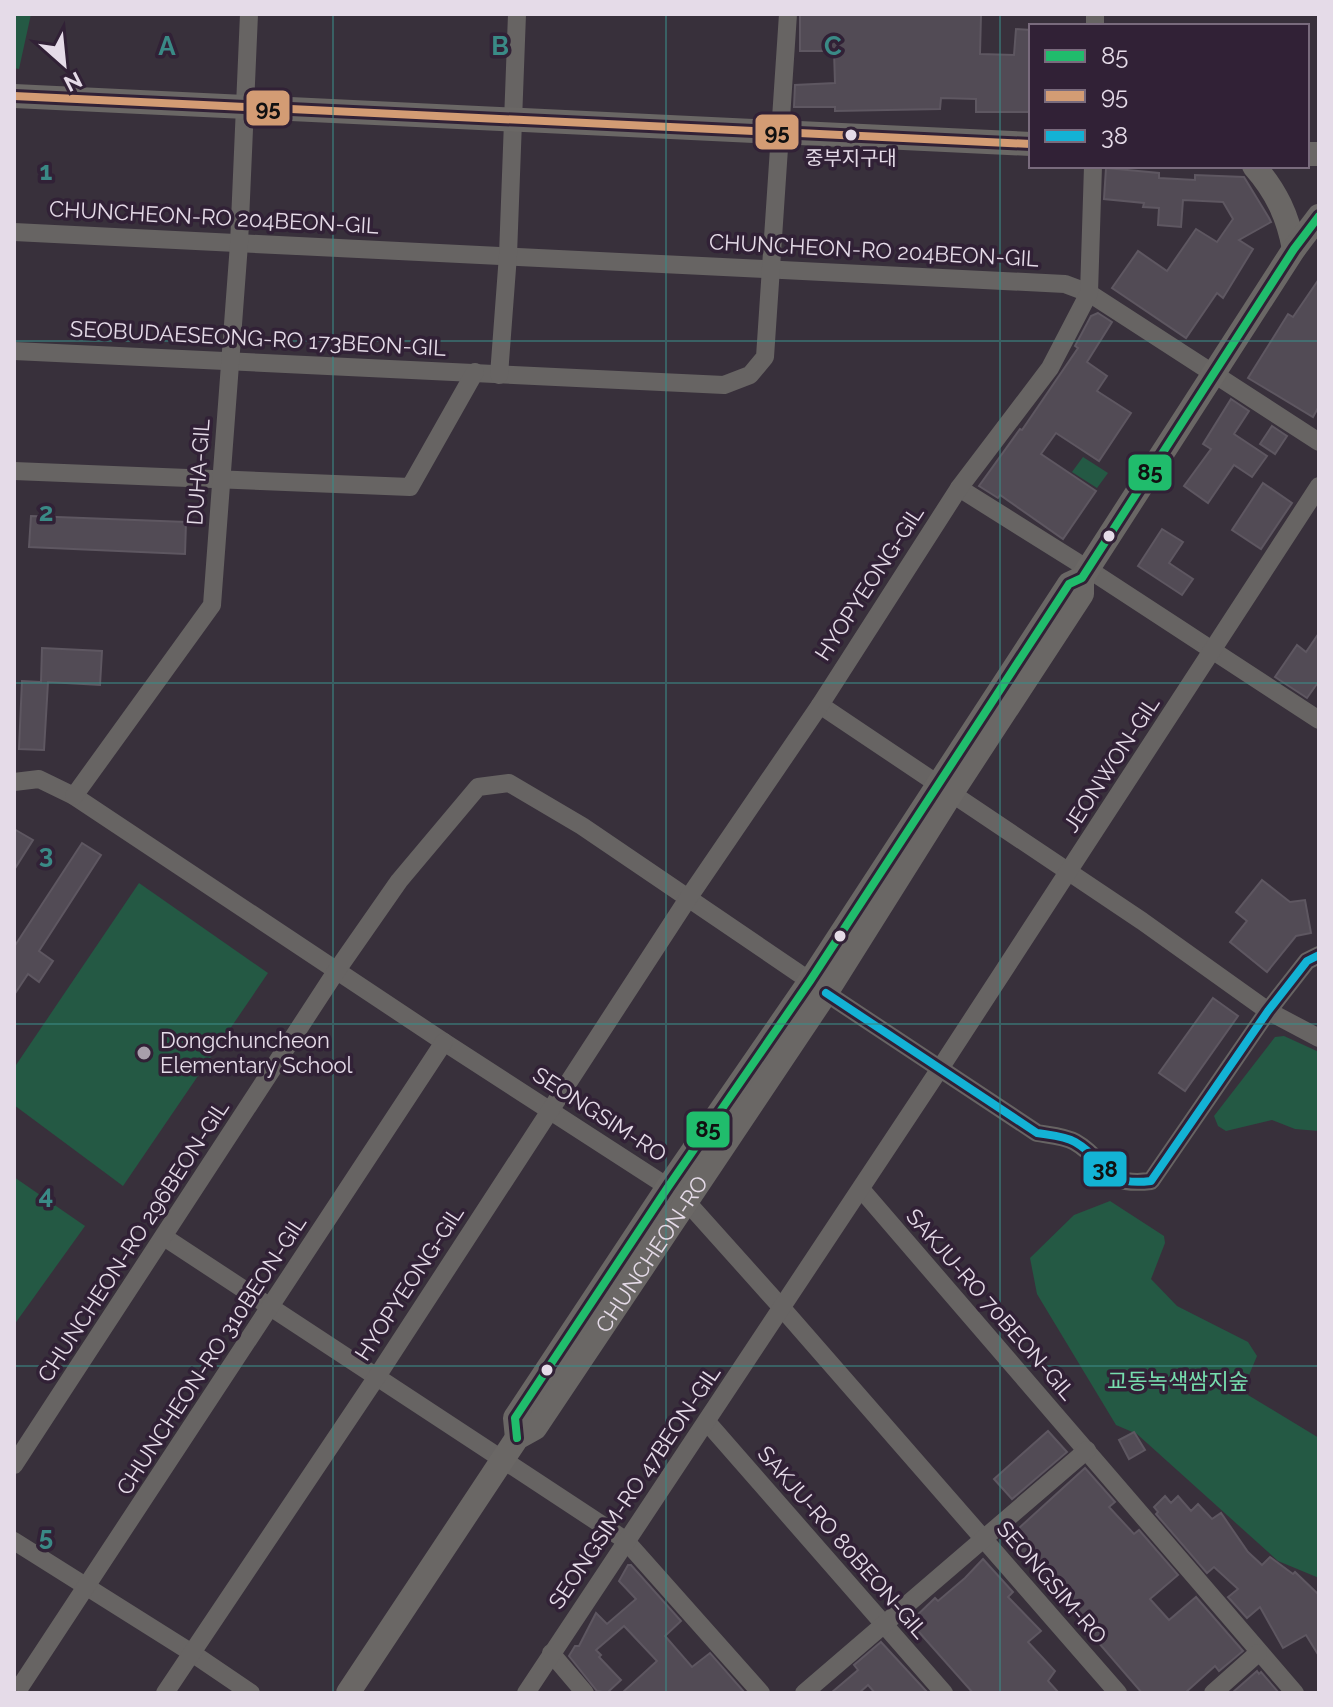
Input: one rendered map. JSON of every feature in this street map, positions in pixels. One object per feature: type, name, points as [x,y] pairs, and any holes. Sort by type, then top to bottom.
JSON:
[{"type":"street","name":"DUHA-GIL","points":[[74,796],[212,605],[239,244],[249,14]]},
{"type":"street","points":[[499,375],[508,255],[517,14]]},
{"type":"street","name":"SEOBUDAESEONG-RO 173BEON-GIL","points":[[14,351],[724,385],[750,375],[765,357],[788,14]]},
{"type":"street","points":[[14,96],[1029,144]]},
{"type":"street","name":"HYOPYEONG-GIL","points":[[165,1693],[376,1378],[689,897],[820,705],[959,488],[1050,368],[1089,293],[1093,168]]},
{"type":"street","points":[[1256,168],[1282,207],[1294,249]]},
{"type":"street","name":"CHUNCHEON-RO","points":[[348,1693],[517,1438],[535,1428],[677,1194],[818,987],[944,789],[1082,594],[1085,573],[1294,249],[1319,216]]},
{"type":"street","name":"CHUNCHEON-RO 204BEON-GIL","points":[[14,232],[1065,284],[1089,293],[1319,442]]},
{"type":"street","points":[[14,471],[410,487],[475,372]]},
{"type":"street","name":"JEONWON-GIL","points":[[782,1308],[1319,486]]},
{"type":"street","points":[[959,488],[1085,573],[1214,651],[1319,720]]},
{"type":"street","points":[[820,705],[1069,872],[1268,1011],[1319,1038]]},
{"type":"street","name":"SEONGSIM-RO","points":[[14,782],[39,779],[74,796],[677,1194],[782,1308],[1118,1693]]},
{"type":"street","name":"CHUNCHEON-RO 296BEON-GIL","points":[[14,1465],[337,970],[399,881],[478,787],[509,783],[582,826],[689,897]]},
{"type":"street","points":[[689,897],[1037,1133],[1074,1141],[1114,1179],[1135,1183],[1151,1181],[1268,1011],[1307,961],[1319,955]]},
{"type":"street","name":"CHUNCHEON-RO 310BEON-GIL","points":[[16,1693],[444,1042]]},
{"type":"street","name":"SAKJU-RO 70BEON-GIL","points":[[861,1189],[1295,1693]]},
{"type":"street","points":[[164,1237],[625,1540],[761,1693]]},
{"type":"street","name":"SEONGSIM-RO 47BEON-GIL","points":[[526,1693],[782,1308]]},
{"type":"street","name":"SAKJU-RO 80BEON-GIL","points":[[707,1422],[944,1693]]},
{"type":"street","points":[[804,1693],[1087,1450]]},
{"type":"street","points":[[14,1541],[251,1693]]},
{"type":"street","points":[[551,1653],[585,1693]]},
{"type":"street","points":[[1213,1693],[1258,1653]]},
{"type":"green space","points":[[14,14],[31,14],[19,69],[14,68]]},
{"type":"green space","points":[[1083,457],[1108,473],[1097,488],[1072,472]]},
{"type":"green space","points":[[139,883],[268,973],[123,1186],[14,1105],[14,1068]]},
{"type":"green space","points":[[1284,1036],[1319,1052],[1319,1131],[1295,1129],[1272,1120],[1226,1131],[1218,1126],[1214,1116],[1275,1037]]},
{"type":"green space","points":[[14,1177],[85,1226],[14,1325]]},
{"type":"green space","name":"교동녹색쌈지숲","points":[[1110,1201],[1164,1236],[1165,1243],[1151,1279],[1177,1306],[1248,1342],[1257,1356],[1244,1387],[1248,1395],[1319,1438],[1319,1578],[1278,1561],[1137,1434],[1116,1425],[1037,1294],[1030,1258],[1074,1215]]},
{"type":"building","points":[[800,14],[981,14],[980,54],[1014,55],[1016,29],[1029,30],[1029,112],[976,112],[976,99],[941,98],[940,109],[835,111],[835,107],[794,107],[795,85],[835,83],[834,51],[800,51]]},
{"type":"building","points":[[1106,168],[1159,173],[1159,178],[1195,180],[1195,175],[1244,177],[1271,222],[1239,240],[1253,249],[1223,298],[1217,293],[1186,338],[1112,288],[1138,251],[1167,271],[1196,229],[1217,242],[1233,219],[1223,202],[1183,200],[1181,227],[1158,225],[1159,208],[1143,207],[1144,203],[1104,199]]},
{"type":"building","points":[[1319,279],[1319,406],[1313,417],[1248,378],[1288,314],[1293,317]]},
{"type":"building","points":[[1098,313],[1112,322],[1087,362],[1107,376],[1097,391],[1131,413],[1099,461],[1056,433],[1041,454],[1096,491],[1063,539],[1000,495],[998,498],[979,486],[1078,348],[1075,346],[1091,316]]},
{"type":"building","points":[[1231,399],[1249,411],[1234,434],[1267,456],[1252,477],[1234,465],[1208,503],[1184,486],[1211,449],[1203,444]]},
{"type":"building","points":[[1272,426],[1287,436],[1275,454],[1260,444]]},
{"type":"building","points":[[1263,483],[1292,503],[1261,549],[1232,530]]},
{"type":"building","points":[[31,516],[186,522],[185,554],[29,547]]},
{"type":"building","points":[[1162,529],[1183,542],[1169,563],[1193,579],[1182,595],[1138,566]]},
{"type":"building","points":[[1319,633],[1319,681],[1307,698],[1275,677],[1297,645],[1306,652]]},
{"type":"building","points":[[42,648],[102,651],[100,685],[48,682],[44,750],[19,749],[22,681],[41,682]]},
{"type":"building","points":[[14,829],[33,840],[14,870]]},
{"type":"building","points":[[82,843],[101,855],[39,951],[53,961],[39,982],[28,974],[14,995],[14,947]]},
{"type":"building","points":[[1262,880],[1290,902],[1305,900],[1311,933],[1296,936],[1267,972],[1230,942],[1247,921],[1236,912]]},
{"type":"building","points":[[1213,998],[1238,1016],[1185,1091],[1159,1073]]},
{"type":"building","points":[[1048,1431],[1067,1452],[1012,1499],[994,1479]]},
{"type":"building","points":[[1134,1432],[1145,1450],[1129,1459],[1119,1440]]},
{"type":"building","points":[[1085,1468],[1115,1502],[1109,1507],[1134,1534],[1139,1530],[1178,1575],[1150,1599],[1169,1620],[1196,1597],[1243,1651],[1219,1671],[1215,1666],[1185,1693],[1142,1693],[1008,1538]]},
{"type":"building","points":[[1165,1496],[1171,1503],[1178,1496],[1191,1511],[1198,1504],[1212,1519],[1221,1513],[1248,1552],[1262,1565],[1270,1557],[1293,1574],[1295,1572],[1319,1595],[1319,1656],[1306,1635],[1283,1648],[1260,1607],[1247,1618],[1228,1597],[1238,1589],[1214,1567],[1207,1573],[1156,1514],[1158,1512],[1154,1507]]},
{"type":"building","points":[[983,1559],[1013,1592],[1008,1597],[1041,1631],[1028,1642],[1055,1671],[1048,1681],[1059,1693],[973,1693],[910,1622],[935,1598],[938,1601],[965,1578]]},
{"type":"building","points":[[628,1565],[681,1621],[665,1636],[692,1667],[710,1653],[745,1693],[622,1693],[657,1661],[624,1626],[596,1650],[621,1680],[607,1693],[597,1691],[569,1656],[575,1646],[579,1646],[596,1613],[607,1624],[636,1599],[619,1581]]},
{"type":"building","points":[[881,1642],[928,1693],[875,1693],[868,1685],[859,1693],[831,1693],[858,1670],[854,1665]]},
{"type":"building","points":[[1257,1671],[1279,1693],[1232,1693]]},
{"type":"transit line","name":"95","points":[[14,96],[1029,144]]},
{"type":"transit line","name":"85","points":[[517,1438],[515,1418],[668,1187],[810,981],[1069,584],[1082,578],[1294,249],[1319,216]]},
{"type":"transit line","name":"38","points":[[826,993],[1037,1133],[1075,1142],[1114,1177],[1135,1182],[1151,1181],[1268,1011],[1307,961],[1319,955]]},
{"type":"place","name":"중부지구대","points":[[851,135]]},
{"type":"place","name":"Dongchuncheon Elementary School","points":[[144,1053]]}]
